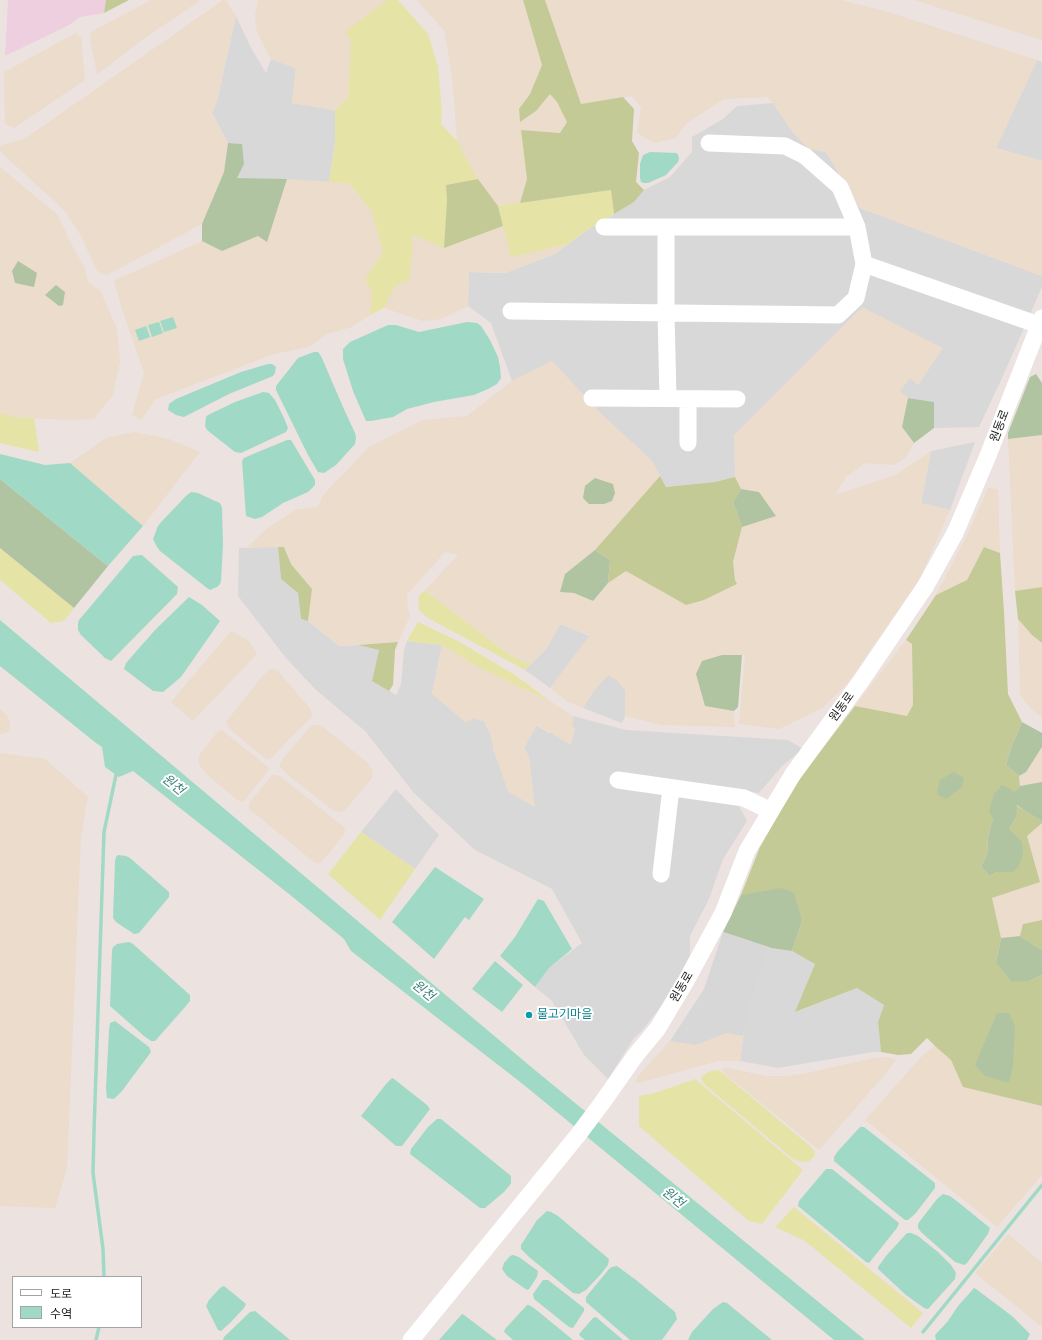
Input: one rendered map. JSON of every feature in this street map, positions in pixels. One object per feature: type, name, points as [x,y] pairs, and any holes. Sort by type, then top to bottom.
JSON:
[{"type":"street","points":[[510,310],[838,315],[856,298],[864,264],[857,227],[840,187],[805,156],[785,146],[709,143]]},
{"type":"street","points":[[604,227],[857,227]]},
{"type":"street","points":[[666,227],[668,398]]},
{"type":"street","points":[[864,264],[1041,322]]},
{"type":"street","name":"원동로","points":[[411,1340],[578,1135],[635,1056],[658,1028],[686,981],[723,912],[747,851],[793,774],[861,681],[925,587],[948,546],[987,458],[1041,322]]},
{"type":"street","points":[[592,398],[736,399]]},
{"type":"street","points":[[688,399],[688,443]]},
{"type":"street","points":[[618,780],[744,798],[771,811]]},
{"type":"street","points":[[661,874],[671,788]]},
{"type":"shaded area","points":[[8,0],[106,0],[104,13],[80,17],[69,25],[5,56]]},
{"type":"shaded area","points":[[106,0],[129,0],[104,13]]},
{"type":"shaded area","points":[[151,0],[201,0],[143,39],[97,74],[90,39],[91,32]]},
{"type":"shaded area","points":[[223,0],[226,0],[236,16],[217,101],[212,113],[228,143],[224,172],[202,224],[107,275],[97,271],[81,236],[64,210],[4,155],[0,150],[0,146],[26,138]]},
{"type":"shaded area","points":[[258,0],[387,0],[351,41],[348,98],[335,110],[292,103],[296,68],[271,59],[257,32],[255,16]]},
{"type":"shaded area","points":[[387,0],[398,0],[428,34],[438,66],[442,112],[441,124],[457,141],[478,179],[446,185],[447,200],[444,248],[412,234],[409,281],[395,286],[384,308],[370,315],[372,292],[365,279],[383,252],[372,212],[349,183],[329,182],[335,143],[335,110],[348,98],[351,41],[345,32]]},
{"type":"shaded area","points":[[417,0],[523,0],[542,65],[530,94],[519,109],[520,122],[536,111],[550,93],[557,102],[567,122],[560,133],[521,130],[527,179],[520,203],[498,206],[474,173],[457,141],[453,86],[445,32]]},
{"type":"shaded area","points":[[523,0],[545,0],[581,104],[623,97],[634,109],[632,141],[639,153],[636,182],[644,190],[634,202],[614,214],[611,190],[520,203],[527,179],[521,130],[560,133],[567,122],[557,102],[550,94],[536,111],[520,122],[519,109],[530,94],[542,65]]},
{"type":"shaded area","points":[[545,0],[841,0],[885,11],[1037,60],[996,148],[1042,161],[1042,276],[860,208],[826,152],[809,149],[794,134],[773,103],[767,97],[724,99],[687,123],[675,138],[654,143],[637,133],[641,107],[632,96],[581,104]]},
{"type":"shaded area","points":[[914,0],[1042,0],[1042,40]]},
{"type":"shaded area","points":[[236,16],[250,46],[266,73],[271,59],[296,68],[292,103],[335,110],[335,143],[329,182],[236,178],[242,144],[228,143],[212,113],[217,101]]},
{"type":"shaded area","points":[[76,33],[81,38],[85,80],[14,128],[5,124],[4,72]]},
{"type":"shaded area","points":[[1037,60],[1042,62],[1042,161],[996,148]]},
{"type":"shaded area","points":[[773,103],[794,134],[826,152],[860,208],[1042,276],[1042,287],[979,427],[934,428],[934,402],[908,398],[899,391],[910,378],[918,385],[942,348],[735,435],[735,477],[715,482],[666,487],[651,460],[600,413],[552,361],[512,381],[491,323],[468,306],[469,272],[505,273],[555,254],[584,232],[634,202],[644,190],[670,177],[692,152],[692,137],[723,119],[737,106]]},
{"type":"shaded area","points":[[228,143],[242,144],[244,164],[237,178],[287,179],[267,242],[258,236],[222,251],[202,241],[202,224],[224,172]]},
{"type":"shaded area","points":[[0,167],[58,215],[69,240],[85,268],[88,282],[100,290],[117,329],[120,362],[113,394],[94,419],[65,420],[13,417],[0,413]]},
{"type":"shaded area","points":[[287,179],[349,183],[372,212],[383,252],[365,279],[372,292],[370,315],[352,327],[327,334],[309,347],[274,354],[156,399],[141,420],[132,415],[144,373],[114,281],[202,241],[222,251],[258,236],[267,241]]},
{"type":"shaded area","points":[[478,179],[498,206],[503,226],[444,248],[447,200],[446,185]]},
{"type":"shaded area","points":[[611,190],[614,214],[584,232],[568,244],[511,257],[498,206]]},
{"type":"shaded area","points":[[503,226],[511,257],[568,244],[555,254],[505,273],[469,272],[468,306],[441,319],[423,321],[384,308],[412,252],[412,234],[464,241]]},
{"type":"shaded area","points":[[18,261],[37,273],[34,287],[15,283],[12,271]]},
{"type":"shaded area","points":[[56,285],[65,292],[63,305],[59,306],[45,295]]},
{"type":"shaded area","points":[[862,307],[943,348],[918,385],[910,378],[900,391],[908,398],[902,427],[914,443],[905,458],[895,465],[865,463],[846,477],[835,495],[895,475],[931,451],[921,503],[950,510],[920,578],[847,684],[822,708],[779,729],[739,724],[745,655],[742,655],[705,706],[734,711],[735,727],[661,725],[625,716],[625,690],[617,680],[608,675],[595,689],[583,708],[567,701],[550,688],[590,635],[560,624],[547,648],[532,663],[526,663],[510,655],[425,590],[458,555],[445,552],[407,595],[410,616],[398,642],[339,646],[308,621],[312,589],[291,564],[284,547],[246,548],[269,527],[295,510],[318,507],[323,495],[369,447],[423,420],[467,416],[512,381],[552,361],[600,413],[651,460],[660,476],[595,550],[565,574],[574,593],[593,601],[608,583],[626,571],[686,605],[704,600],[737,584],[735,580],[733,562],[742,527],[775,515],[759,492],[741,489],[735,477],[734,435]]},
{"type":"shaded area","points":[[1036,374],[1042,383],[1042,435],[1008,439],[1008,433],[1030,377]]},
{"type":"shaded area","points":[[908,398],[934,402],[934,428],[914,443],[902,427]]},
{"type":"shaded area","points":[[0,413],[13,417],[34,418],[39,452],[0,443]]},
{"type":"shaded area","points":[[134,432],[169,439],[200,452],[143,526],[70,463],[106,438]]},
{"type":"shaded area","points":[[1042,435],[1042,587],[1015,591],[1008,439]]},
{"type":"shaded area","points":[[975,442],[950,510],[921,503],[931,451]]},
{"type":"shaded area","points":[[660,476],[666,487],[715,482],[735,477],[741,489],[733,502],[742,527],[733,562],[735,580],[737,584],[704,600],[686,605],[626,571],[608,583],[610,560],[595,550]]},
{"type":"shaded area","points":[[595,478],[613,484],[615,493],[612,501],[604,504],[589,504],[583,498],[585,486]]},
{"type":"shaded area","points":[[0,479],[108,566],[74,608],[0,548]]},
{"type":"shaded area","points":[[988,488],[998,489],[1000,553],[984,547],[967,580],[936,595],[969,531]]},
{"type":"shaded area","points":[[741,489],[759,492],[776,516],[742,527],[733,502]]},
{"type":"shaded area","points":[[278,547],[281,579],[298,593],[301,619],[308,621],[339,646],[358,645],[379,650],[372,681],[396,695],[401,684],[404,650],[407,641],[442,645],[432,694],[473,718],[484,721],[491,735],[494,752],[534,807],[529,757],[524,748],[536,725],[549,733],[572,725],[573,716],[626,730],[788,740],[803,749],[782,766],[759,793],[740,790],[738,804],[747,821],[723,859],[709,899],[690,936],[690,965],[662,1005],[640,1033],[634,1038],[608,1079],[584,1055],[552,1001],[535,987],[549,968],[582,943],[552,889],[475,850],[414,793],[365,731],[316,690],[286,658],[238,596],[239,548]]},
{"type":"shaded area","points":[[278,547],[284,547],[291,564],[312,589],[308,621],[301,619],[298,593],[281,579]]},
{"type":"shaded area","points":[[984,547],[1000,553],[1008,694],[1022,722],[1011,748],[1006,765],[1019,776],[1020,786],[991,825],[988,838],[987,855],[981,866],[989,876],[997,872],[1013,872],[1009,829],[1016,818],[1016,805],[1042,821],[1042,823],[1027,836],[1040,882],[992,898],[1001,938],[996,962],[1029,981],[1042,975],[1042,1106],[963,1087],[951,1060],[927,1038],[911,1054],[898,1055],[881,1052],[878,1022],[884,1005],[857,988],[795,1012],[815,964],[792,951],[802,921],[741,895],[760,847],[796,784],[855,706],[907,716],[913,705],[912,644],[906,640],[936,595],[967,580]]},
{"type":"shaded area","points":[[0,548],[74,608],[64,621],[51,623],[0,580]]},
{"type":"shaded area","points":[[595,550],[610,560],[608,583],[593,601],[574,593],[560,592],[565,574]]},
{"type":"shaded area","points":[[1042,587],[1042,643],[1032,635],[1018,619],[1015,591]]},
{"type":"shaded area","points":[[425,590],[510,655],[526,663],[532,663],[525,670],[428,618],[419,610],[418,597]]},
{"type":"shaded area","points":[[1018,619],[1032,635],[1042,643],[1042,717],[1031,709],[1020,694]]},
{"type":"shaded area","points":[[418,622],[458,641],[515,675],[550,701],[478,667],[442,645],[407,641]]},
{"type":"shaded area","points":[[560,624],[590,636],[550,688],[525,670],[547,648]]},
{"type":"shaded area","points":[[231,631],[249,641],[257,654],[193,721],[171,702]]},
{"type":"shaded area","points":[[906,640],[912,643],[913,705],[907,716],[855,706]]},
{"type":"shaded area","points":[[398,642],[395,650],[393,685],[389,691],[372,681],[379,650],[358,645]]},
{"type":"shaded area","points":[[442,645],[478,667],[550,701],[573,716],[572,725],[575,728],[571,745],[537,725],[524,748],[529,757],[535,807],[508,792],[494,752],[491,735],[484,721],[473,718],[466,723],[432,694]]},
{"type":"shaded area","points":[[722,655],[742,655],[738,707],[734,711],[705,706],[696,674],[702,661]]},
{"type":"shaded area","points":[[268,670],[277,670],[310,708],[312,715],[310,719],[271,759],[267,759],[230,729],[226,722],[260,679]]},
{"type":"shaded area","points":[[608,675],[617,680],[625,690],[625,716],[622,723],[583,708],[595,689]]},
{"type":"shaded area","points":[[0,709],[7,715],[10,722],[9,732],[0,734]]},
{"type":"shaded area","points":[[1022,722],[1042,733],[1042,747],[1026,772],[1019,776],[1006,765],[1011,748]]},
{"type":"shaded area","points":[[313,725],[322,726],[367,762],[373,771],[372,778],[346,809],[341,812],[334,811],[289,776],[280,767],[284,757]]},
{"type":"shaded area","points":[[222,730],[269,768],[243,802],[237,800],[209,776],[200,766],[198,759],[200,754],[218,731]]},
{"type":"shaded area","points":[[1042,747],[1042,782],[1020,786],[1019,776],[1026,772]]},
{"type":"shaded area","points":[[0,753],[45,759],[88,797],[81,836],[67,1168],[55,1208],[0,1206]]},
{"type":"shaded area","points":[[954,772],[964,778],[962,787],[946,799],[937,794],[940,780]]},
{"type":"shaded area","points":[[272,775],[281,777],[344,827],[345,833],[320,863],[315,863],[249,809],[249,803]]},
{"type":"shaded area","points":[[1042,782],[1042,821],[1017,805],[1016,818],[1009,829],[1022,842],[1023,854],[1019,866],[1013,872],[997,872],[989,876],[981,866],[987,855],[988,838],[991,825],[994,820],[989,811],[994,794],[1002,785],[1011,789],[1014,793],[1020,786]]},
{"type":"shaded area","points":[[396,789],[439,835],[415,869],[361,832]]},
{"type":"shaded area","points":[[1042,823],[1042,920],[1023,924],[1020,936],[1001,938],[992,898],[1040,882],[1027,836]]},
{"type":"shaded area","points":[[361,832],[415,869],[380,920],[328,874]]},
{"type":"shaded area","points":[[782,888],[794,893],[802,921],[792,951],[771,948],[723,932],[741,895]]},
{"type":"shaded area","points":[[1042,920],[1042,950],[1020,936],[1023,924]]},
{"type":"shaded area","points":[[723,932],[771,948],[754,991],[743,1036],[727,1033],[696,1045],[670,1041],[704,989]]},
{"type":"shaded area","points":[[1020,936],[1042,950],[1042,975],[1029,981],[1012,982],[996,962],[1001,938]]},
{"type":"shaded area","points":[[771,948],[792,951],[815,964],[796,1012],[857,988],[884,1005],[878,1022],[881,1052],[873,1052],[778,1068],[740,1061],[745,1025],[754,991]]},
{"type":"shaded area","points":[[997,1013],[1009,1013],[1015,1026],[1013,1065],[1009,1083],[985,1076],[975,1065]]},
{"type":"shaded area","points":[[727,1033],[743,1036],[740,1061],[718,1061],[635,1083],[639,1075],[670,1041],[696,1045]]},
{"type":"shaded area","points":[[935,1046],[951,1060],[963,1087],[1042,1106],[1042,1175],[997,1227],[865,1120],[923,1055]]},
{"type":"shaded area","points":[[887,1057],[894,1059],[895,1061],[819,1150],[724,1073],[722,1069],[728,1068],[766,1076],[787,1076],[874,1058]]},
{"type":"shaded area","points":[[710,1071],[720,1071],[810,1146],[815,1152],[815,1155],[810,1161],[802,1162],[793,1159],[704,1084],[701,1079],[702,1076]]},
{"type":"shaded area","points":[[695,1079],[803,1170],[762,1224],[749,1221],[639,1126],[639,1096],[655,1093]]},
{"type":"shaded area","points":[[794,1207],[923,1313],[911,1328],[805,1241],[775,1227]]},
{"type":"shaded area","points":[[1008,1234],[1042,1263],[1042,1327],[975,1273]]},
{"type":"water","points":[[650,152],[677,153],[679,158],[678,162],[666,175],[648,183],[644,183],[641,182],[640,178],[640,164],[643,155]]},
{"type":"water","points":[[173,317],[177,328],[164,332],[160,321]]},
{"type":"water","points":[[159,322],[163,333],[152,337],[148,325]]},
{"type":"water","points":[[467,322],[477,323],[481,326],[490,340],[498,357],[500,367],[501,378],[497,384],[474,395],[434,402],[407,409],[393,417],[366,421],[353,391],[343,359],[343,349],[350,342],[388,325],[396,325],[419,332]]},
{"type":"water","points":[[146,326],[150,337],[139,341],[135,330]]},
{"type":"water","points":[[318,352],[321,356],[356,438],[355,444],[336,465],[324,473],[318,472],[308,455],[276,390],[276,386],[298,358]]},
{"type":"water","points":[[272,364],[276,367],[273,376],[229,394],[184,417],[176,415],[168,410],[169,404],[176,399],[241,372]]},
{"type":"water","points":[[263,392],[269,393],[275,400],[288,428],[286,432],[241,453],[235,452],[207,430],[205,426],[206,417],[208,415],[235,402]]},
{"type":"water","points":[[287,440],[291,440],[315,480],[315,485],[308,492],[283,503],[262,517],[255,519],[246,516],[242,461],[244,458]]},
{"type":"water","points":[[0,454],[45,465],[70,463],[143,526],[108,566],[0,479]]},
{"type":"water","points":[[191,492],[198,493],[220,503],[222,508],[223,544],[221,581],[217,587],[210,590],[160,551],[153,539],[158,526]]},
{"type":"water","points":[[142,555],[178,587],[177,594],[111,661],[105,658],[81,635],[78,630],[78,623],[133,556]]},
{"type":"water","points":[[189,597],[202,605],[220,621],[181,677],[163,692],[153,691],[124,669],[126,663],[155,630]]},
{"type":"water","name":"원천","points":[[0,620],[536,1071],[865,1340],[834,1340],[524,1085],[351,951],[344,939],[289,894],[133,771],[119,777],[105,767],[102,747],[0,666]]},
{"type":"water","points":[[118,855],[130,858],[169,892],[169,897],[139,933],[134,934],[116,922],[113,918],[115,862]]},
{"type":"water","points":[[435,867],[484,899],[469,920],[465,917],[434,959],[392,922]]},
{"type":"water","points":[[538,899],[544,901],[572,949],[549,968],[535,987],[500,956],[515,937]]},
{"type":"water","points":[[129,942],[190,995],[190,1001],[155,1041],[151,1041],[144,1036],[110,1006],[112,950],[117,944]]},
{"type":"water","points":[[495,961],[523,985],[502,1012],[472,989]]},
{"type":"water","points":[[115,1021],[149,1047],[151,1052],[122,1091],[114,1099],[107,1098],[106,1088],[109,1030],[110,1023]]},
{"type":"water","points":[[392,1078],[427,1105],[430,1109],[402,1146],[396,1146],[361,1116]]},
{"type":"water","points":[[437,1119],[441,1119],[511,1176],[511,1183],[509,1186],[485,1208],[480,1208],[410,1154],[411,1149],[428,1127]]},
{"type":"water","points":[[860,1127],[864,1127],[935,1183],[935,1188],[915,1214],[908,1220],[905,1220],[834,1161],[834,1157],[838,1151]]},
{"type":"water","points":[[826,1169],[832,1169],[899,1223],[897,1228],[869,1263],[798,1206],[799,1201]]},
{"type":"water","points":[[943,1194],[950,1196],[990,1228],[988,1234],[964,1265],[955,1262],[918,1228],[920,1221],[937,1199]]},
{"type":"water","points":[[547,1211],[558,1216],[609,1259],[608,1265],[601,1274],[586,1290],[579,1294],[573,1293],[521,1249],[521,1245],[537,1220]]},
{"type":"water","points":[[907,1233],[918,1236],[938,1252],[951,1265],[956,1273],[955,1279],[928,1309],[924,1308],[906,1295],[878,1269],[886,1256]]},
{"type":"water","points":[[513,1255],[519,1257],[538,1271],[537,1277],[527,1290],[507,1276],[502,1269],[504,1263],[510,1256]]},
{"type":"water","points":[[617,1266],[675,1312],[677,1319],[662,1340],[630,1340],[586,1302],[586,1297],[609,1269]]},
{"type":"water","points":[[543,1280],[548,1280],[584,1308],[584,1311],[573,1328],[569,1327],[534,1299],[533,1294]]},
{"type":"water","points":[[224,1286],[246,1304],[244,1308],[221,1331],[218,1330],[206,1306],[209,1300],[221,1287]]},
{"type":"water","points":[[974,1288],[1012,1316],[1030,1334],[1027,1340],[936,1340],[935,1335]]},
{"type":"water","points":[[723,1302],[727,1303],[772,1340],[688,1340],[692,1332],[713,1309]]},
{"type":"water","points":[[527,1305],[534,1308],[573,1340],[513,1340],[504,1332],[505,1329]]},
{"type":"water","points":[[255,1311],[290,1340],[223,1340],[224,1337],[250,1312]]},
{"type":"water","points":[[462,1314],[464,1315],[497,1340],[439,1340]]},
{"type":"water","points":[[596,1317],[623,1340],[585,1340],[580,1336],[579,1334],[593,1318]]},
{"type":"waterway","points":[[104,1276],[103,1249],[93,1173],[94,1131],[104,832],[117,770]]},
{"type":"waterway","points":[[923,1332],[1042,1185]]},
{"type":"waterway","points":[[96,1340],[99,1328]]},
{"type":"place","name":"물고기마을","points":[[529,1015]]}]
